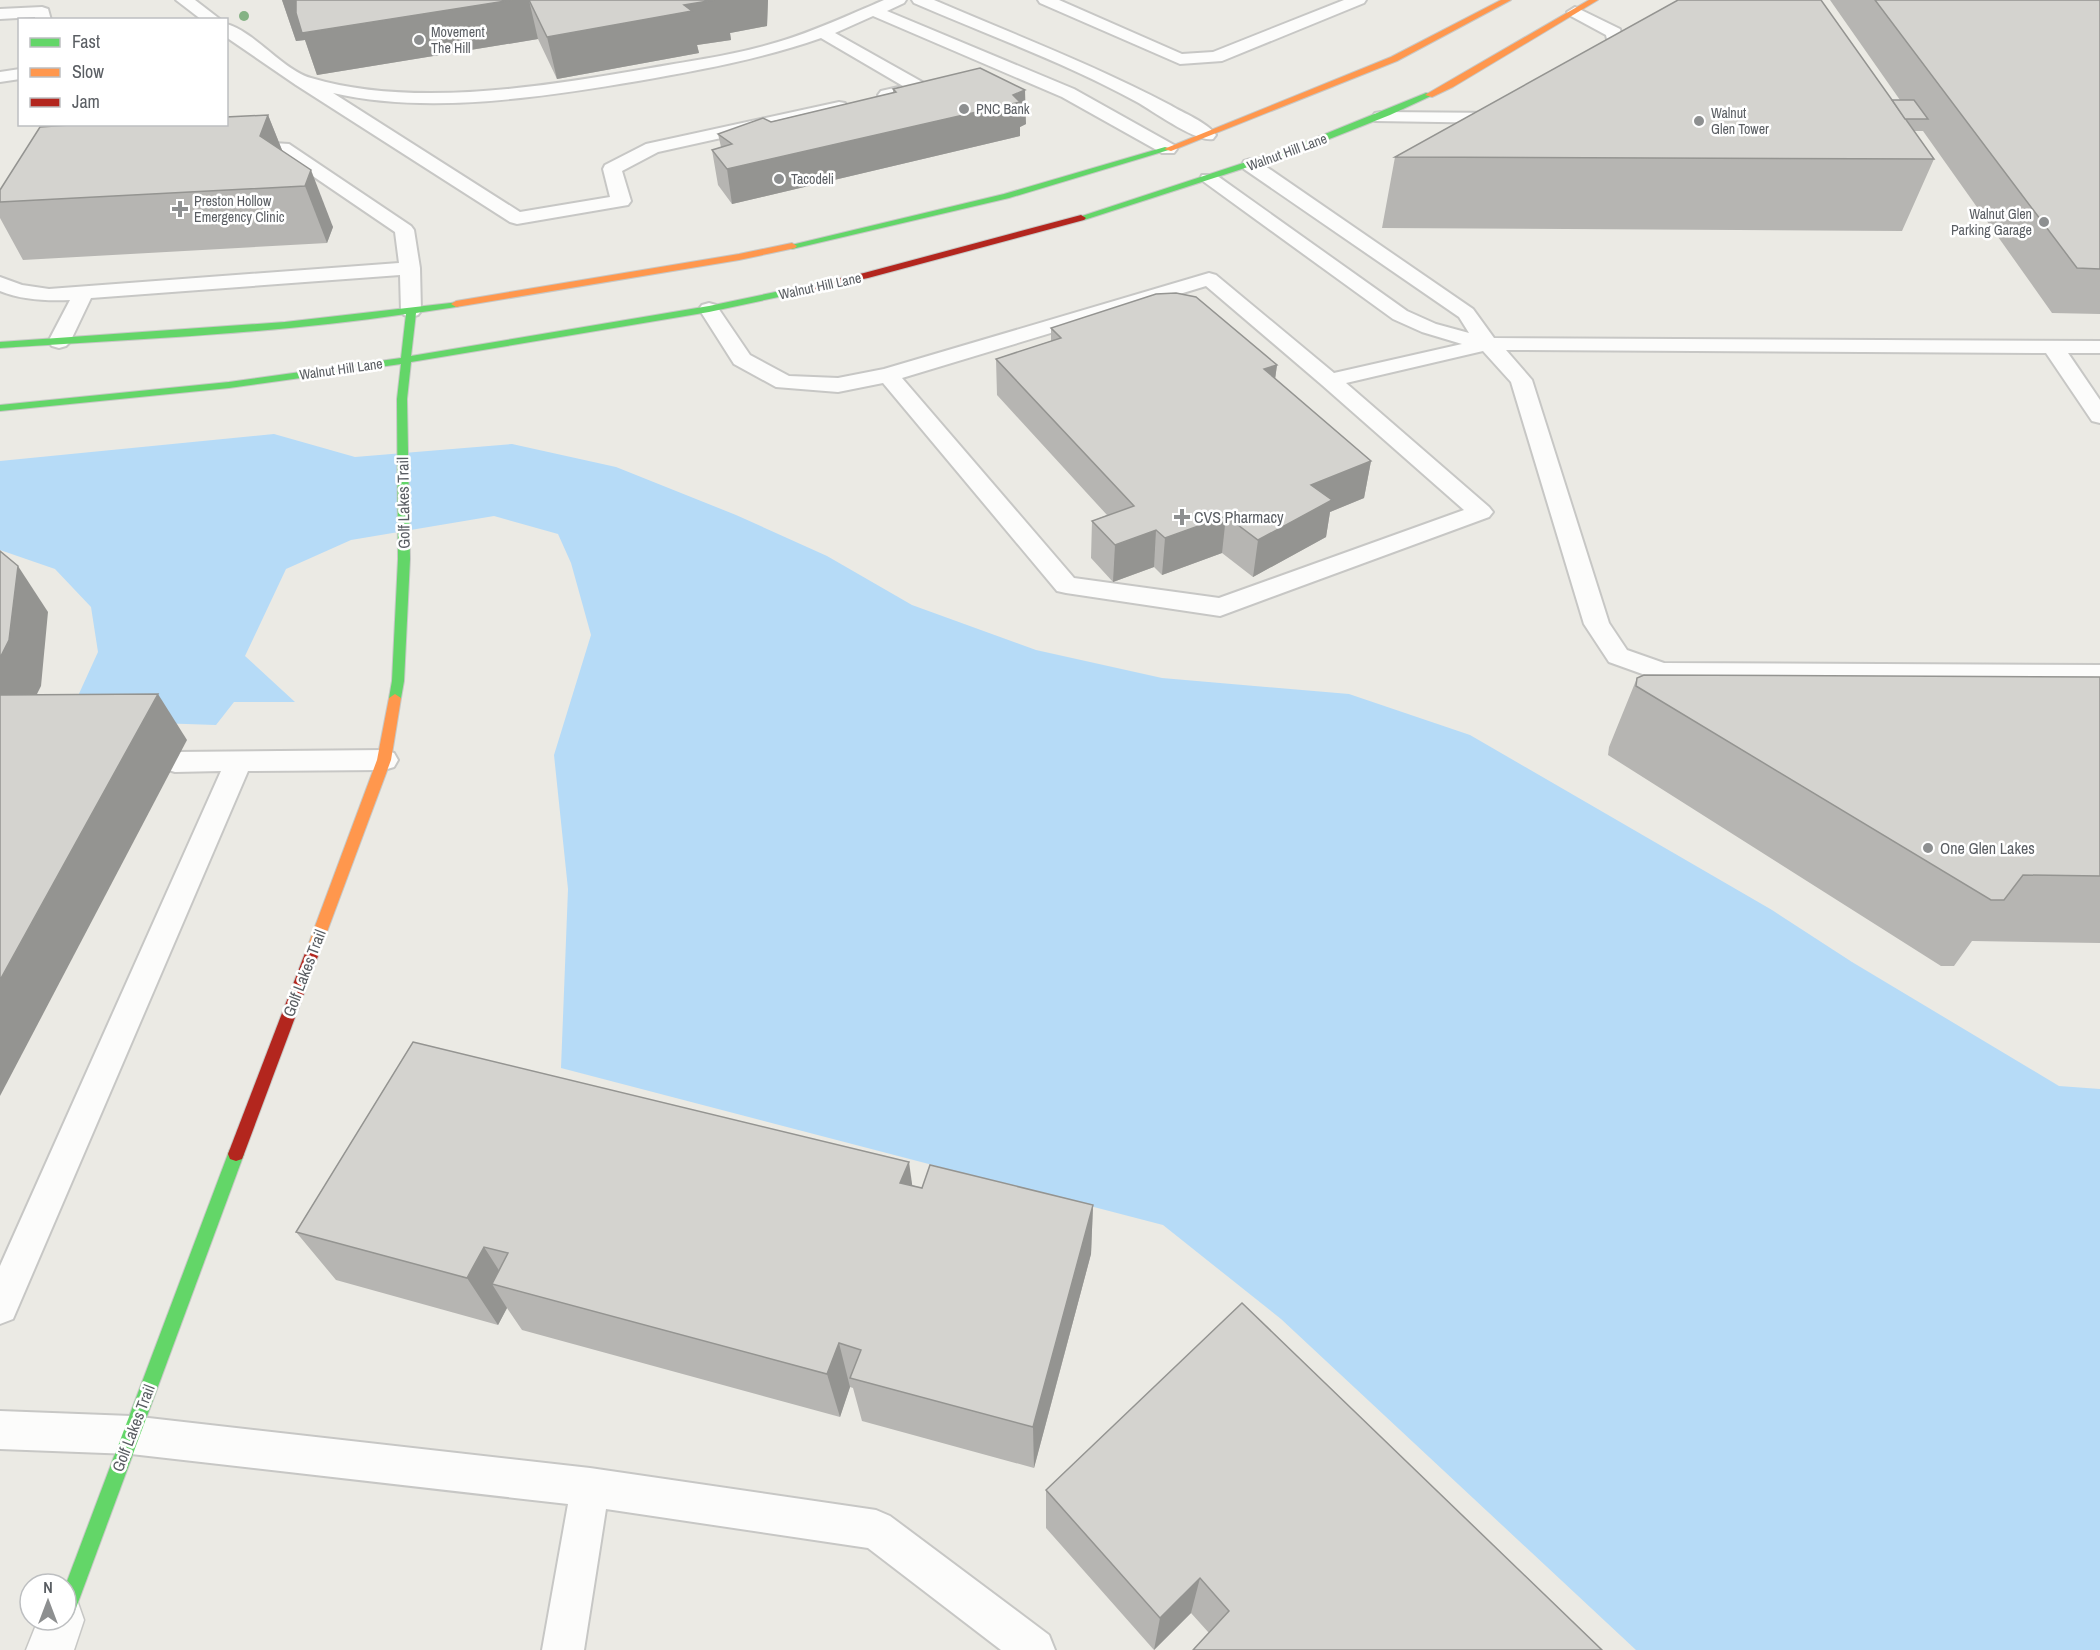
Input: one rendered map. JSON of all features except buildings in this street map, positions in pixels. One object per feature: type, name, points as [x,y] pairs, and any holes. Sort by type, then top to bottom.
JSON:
[{"type":"main road","points":[[0,345],[209,331],[411,310],[739,257],[854,233],[1006,196],[1211,138],[1394,59],[1507,0]]},
{"type":"main road","name":"Walnut Hill Lane","points":[[0,408],[229,385],[406,360],[709,309],[865,276],[1062,224],[1286,154],[1381,117],[1449,86],[1594,0]]},
{"type":"main road","points":[[1168,149],[1209,179]]},
{"type":"main road","points":[[1233,153],[1251,165]]},
{"type":"main road","name":"Golf Lakes Trail","points":[[78,1576],[384,760],[398,681],[404,559],[402,419],[411,310]]},
{"type":"street","points":[[50,1650],[57,1632]]},
{"type":"lane","points":[[184,0],[210,18]]},
{"type":"lane","points":[[302,81],[356,93],[403,97],[479,96],[554,90],[732,58],[785,45],[898,0]]},
{"type":"lane","points":[[920,0],[1104,79],[1178,116],[1211,138]]},
{"type":"lane","points":[[1046,0],[1180,59],[1216,57],[1358,0]]},
{"type":"lane","points":[[874,10],[1068,93],[1168,149]]},
{"type":"lane","points":[[0,14],[42,12],[43,18]]},
{"type":"lane","points":[[1575,12],[1614,32],[1621,62],[1601,73]]},
{"type":"lane","points":[[228,30],[302,81],[517,219],[621,201],[612,169],[652,148],[854,103]]},
{"type":"lane","points":[[822,32],[918,87],[874,98]]},
{"type":"lane","points":[[0,77],[18,74]]},
{"type":"lane","points":[[1381,117],[1521,118]]},
{"type":"lane","points":[[228,146],[283,148],[404,230],[410,268],[411,310]]},
{"type":"lane","points":[[1251,165],[1442,295],[1466,314],[1488,344],[1521,380],[1597,624],[1618,656],[1662,672],[2100,674]]},
{"type":"lane","points":[[1209,179],[1400,315],[1429,328],[1488,344]]},
{"type":"lane","points":[[0,283],[18,291],[49,295],[410,268]]},
{"type":"lane","points":[[709,309],[742,358],[784,381],[838,385],[888,375],[1209,279],[1481,512],[1220,607],[1066,585],[888,375]]},
{"type":"lane","points":[[59,342],[84,292]]},
{"type":"lane","points":[[1329,380],[1488,344],[2100,346]]},
{"type":"lane","points":[[2052,346],[2100,416]]},
{"type":"lane","points":[[175,762],[384,760]]},
{"type":"lane","points":[[0,1307],[239,761]]},
{"type":"lane","points":[[0,1430],[131,1435],[590,1487],[876,1530],[1034,1650]]},
{"type":"lane","points":[[563,1650],[590,1487]]},
{"type":"water","points":[[274,434],[355,457],[512,444],[616,467],[736,515],[827,556],[912,605],[1036,650],[1162,678],[1349,694],[1470,735],[1772,910],[1852,962],[2059,1086],[2100,1089],[2100,1650],[1636,1650],[1281,1319],[1163,1225],[561,1068],[568,889],[554,755],[591,635],[571,563],[558,534],[494,516],[351,540],[286,569],[245,656],[295,702],[234,702],[216,725],[67,720],[98,652],[91,607],[55,569],[0,550],[0,461]]},
{"type":"traffic: fast","points":[[1081,218],[1301,147],[1429,95]]},
{"type":"traffic: fast","points":[[792,246],[1006,196],[1168,149]]},
{"type":"traffic: fast","points":[[0,408],[229,385],[406,360],[709,309],[785,293]]},
{"type":"traffic: fast","points":[[0,345],[285,325],[456,304]]},
{"type":"traffic: fast","points":[[395,698],[398,681],[404,559],[402,399],[411,311]]},
{"type":"traffic: fast","points":[[78,1576],[236,1154]]},
{"type":"traffic: slow","points":[[1168,149],[1394,59],[1507,0]]},
{"type":"traffic: slow","points":[[1429,95],[1450,85],[1594,0]]},
{"type":"traffic: slow","points":[[456,304],[739,257],[792,246]]},
{"type":"traffic: slow","points":[[314,948],[384,760],[395,698]]},
{"type":"traffic: jam","points":[[785,293],[865,276],[1081,218]]},
{"type":"traffic: jam","points":[[236,1154],[314,948]]},
{"type":"place","name":"Movement The Hill","points":[[419,40]]},
{"type":"place","name":"PNC Bank","points":[[964,109]]},
{"type":"place","name":"Walnut Glen Tower","points":[[1699,121]]},
{"type":"place","name":"Tacodeli","points":[[779,179]]},
{"type":"place","name":"Preston Hollow Emergency Clinic","points":[[180,209]]},
{"type":"place","name":"Walnut Glen Parking Garage","points":[[2044,222]]},
{"type":"place","name":"CVS Pharmacy","points":[[1182,517]]},
{"type":"place","name":"One Glen Lakes","points":[[1928,848]]}]
